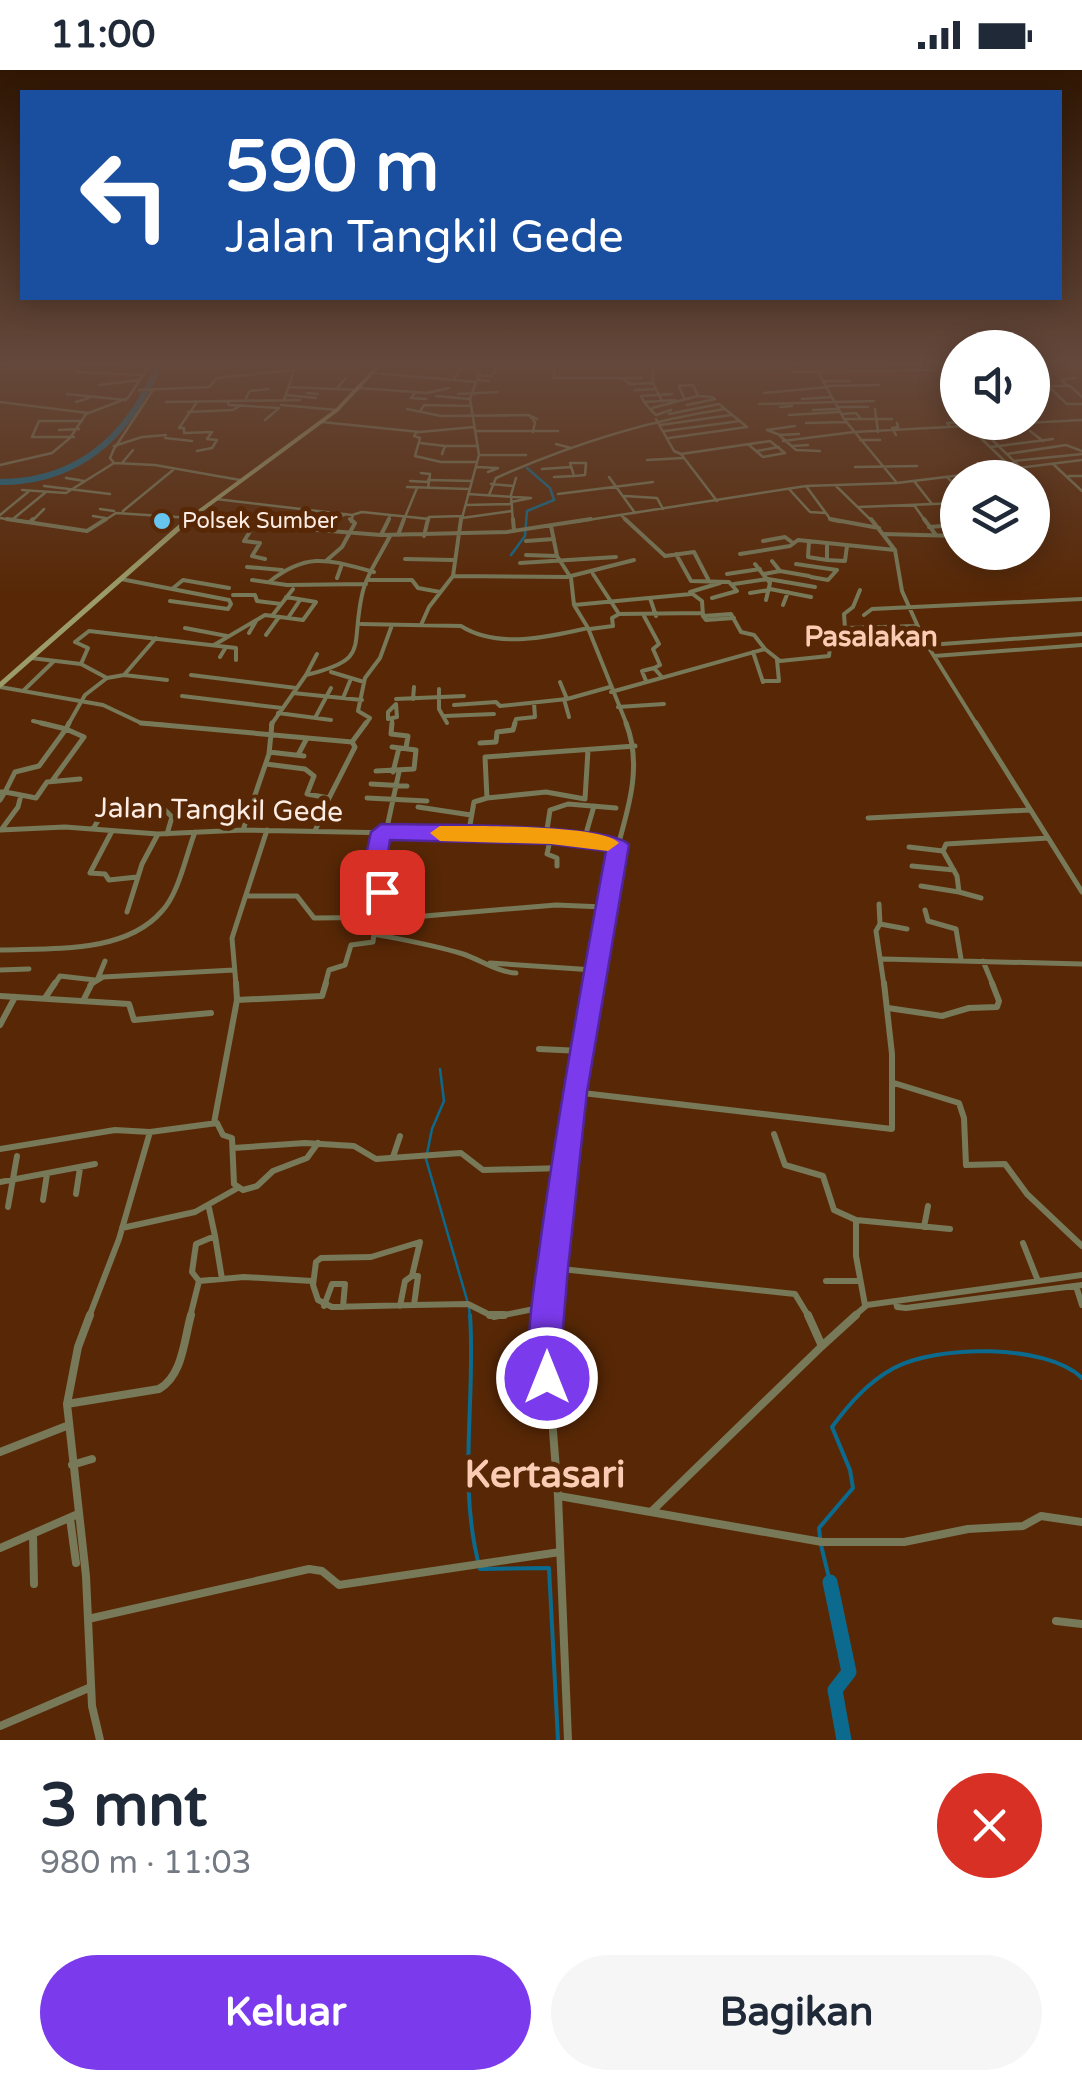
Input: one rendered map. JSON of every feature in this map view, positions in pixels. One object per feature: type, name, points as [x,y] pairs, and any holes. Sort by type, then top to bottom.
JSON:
[{"type":"street","points":[[0,465],[56,453],[72,439]]},
{"type":"street","points":[[114,462],[110,458],[120,439]]},
{"type":"street","points":[[114,446],[137,439]]},
{"type":"street","points":[[173,439],[192,441]]},
{"type":"street","points":[[197,451],[212,448],[217,440],[207,439]]},
{"type":"street","points":[[0,686],[118,578],[297,439]]},
{"type":"street","points":[[420,439],[415,456],[497,468],[496,472],[488,472]]},
{"type":"street","points":[[421,626],[453,576],[462,517],[479,455],[477,439]]},
{"type":"street","points":[[490,484],[506,473],[593,439]]},
{"type":"street","points":[[669,439],[674,452],[681,454],[749,444],[770,441],[784,453],[763,458],[749,444]]},
{"type":"street","points":[[782,441],[804,439],[808,445],[792,446]]},
{"type":"street","points":[[782,441],[799,452],[821,447],[817,439]]},
{"type":"street","points":[[860,440],[880,440]]},
{"type":"street","points":[[860,440],[897,483]]},
{"type":"street","points":[[984,440],[1004,460]]},
{"type":"street","points":[[993,440],[1013,460]]},
{"type":"street","points":[[1010,440],[1015,444]]},
{"type":"street","points":[[1029,440],[1044,449]]},
{"type":"street","points":[[991,447],[1053,440]]},
{"type":"street","points":[[419,443],[478,446]]},
{"type":"street","points":[[556,444],[570,447]]},
{"type":"street","points":[[442,454],[445,446]]},
{"type":"street","points":[[1007,454],[1068,446],[1082,452]]},
{"type":"street","points":[[755,451],[779,447]]},
{"type":"street","points":[[122,463],[133,450]]},
{"type":"street","points":[[1022,460],[1082,452]]},
{"type":"street","points":[[681,454],[717,501]]},
{"type":"street","points":[[479,455],[526,455]]},
{"type":"street","points":[[647,460],[686,459]]},
{"type":"street","points":[[1050,464],[1082,460]]},
{"type":"street","points":[[73,489],[114,462],[240,480]]},
{"type":"street","points":[[574,476],[572,462],[586,462],[585,475],[594,490]]},
{"type":"street","points":[[1053,464],[1082,492]]},
{"type":"street","points":[[855,467],[917,466]]},
{"type":"street","points":[[571,467],[545,469],[554,477],[585,475]]},
{"type":"street","points":[[0,517],[91,530],[105,518],[122,512],[174,468]]},
{"type":"street","points":[[443,480],[444,471]]},
{"type":"street","points":[[421,473],[430,474],[428,483]]},
{"type":"street","points":[[1066,476],[1082,476]]},
{"type":"street","points":[[609,477],[635,513]]},
{"type":"street","points":[[514,531],[510,495],[516,478]]},
{"type":"street","points":[[100,509],[324,531],[459,535],[551,526],[806,486],[940,478]]},
{"type":"street","points":[[407,488],[443,480],[472,481]]},
{"type":"street","points":[[410,481],[531,498],[466,505]]},
{"type":"street","points":[[558,494],[653,482]]},
{"type":"street","points":[[914,482],[932,504]]},
{"type":"street","points":[[490,484],[513,486]]},
{"type":"street","points":[[489,495],[490,484]]},
{"type":"street","points":[[835,485],[879,528],[895,550],[898,577],[928,646],[1082,892]]},
{"type":"street","points":[[806,486],[832,520],[879,528]]},
{"type":"street","points":[[398,535],[417,488]]},
{"type":"street","points":[[12,520],[45,489]]},
{"type":"street","points":[[22,490],[73,489],[110,494]]},
{"type":"street","points":[[788,489],[810,512],[827,512]]},
{"type":"street","points":[[0,517],[31,490]]},
{"type":"street","points":[[565,494],[570,501]]},
{"type":"street","points":[[625,496],[657,498],[663,509]]},
{"type":"street","points":[[216,499],[428,519],[512,511]]},
{"type":"street","points":[[0,504],[14,503]]},
{"type":"street","points":[[856,507],[940,504]]},
{"type":"street","points":[[914,506],[936,535]]},
{"type":"street","points":[[30,522],[44,509]]},
{"type":"street","points":[[324,531],[332,518],[341,519],[346,514]]},
{"type":"street","points":[[327,560],[342,547],[354,523],[350,521],[353,514]]},
{"type":"street","points":[[621,515],[665,556],[694,552],[708,579]]},
{"type":"street","points":[[93,516],[105,518]]},
{"type":"street","points":[[382,535],[391,516]]},
{"type":"street","points":[[424,536],[428,519]]},
{"type":"street","points":[[254,525],[244,540],[260,544],[252,556],[264,559]]},
{"type":"street","points":[[929,527],[940,525]]},
{"type":"street","points":[[551,526],[559,558],[571,578],[574,605],[588,629],[635,746],[629,808],[604,907],[574,1092],[549,1306],[547,1378],[558,1496],[568,1740]]},
{"type":"street","points":[[884,534],[940,535]]},
{"type":"street","points":[[306,676],[346,664],[361,624],[361,598],[390,535]]},
{"type":"street","points":[[763,540],[785,537],[793,543]]},
{"type":"street","points":[[526,541],[554,539]]},
{"type":"street","points":[[740,554],[809,541],[895,550]]},
{"type":"street","points":[[808,558],[809,541]]},
{"type":"street","points":[[826,560],[827,543]]},
{"type":"street","points":[[800,556],[838,562],[846,560],[852,546]]},
{"type":"street","points":[[676,554],[691,580],[732,584],[780,571],[828,580],[837,570],[838,562]]},
{"type":"street","points":[[526,555],[616,557]]},
{"type":"street","points":[[269,582],[282,570],[308,558],[374,572]]},
{"type":"street","points":[[520,563],[540,558]]},
{"type":"street","points":[[405,559],[453,560]]},
{"type":"street","points":[[453,576],[571,578],[634,560]]},
{"type":"street","points":[[772,560],[780,571]]},
{"type":"street","points":[[337,578],[342,564]]},
{"type":"street","points":[[756,564],[770,590],[766,600]]},
{"type":"street","points":[[796,564],[837,570]]},
{"type":"street","points":[[247,567],[282,570]]},
{"type":"street","points":[[592,574],[619,614]]},
{"type":"street","points":[[727,574],[764,574],[815,587]]},
{"type":"street","points":[[118,578],[229,600],[230,606],[223,610],[170,601]]},
{"type":"street","points":[[172,589],[183,580],[229,588]]},
{"type":"street","points":[[252,580],[414,581],[418,588],[440,592]]},
{"type":"street","points":[[574,605],[639,594],[650,598],[691,594],[720,583]]},
{"type":"street","points":[[712,598],[736,592],[732,584]]},
{"type":"street","points":[[194,606],[213,585]]},
{"type":"street","points":[[214,645],[268,616],[293,589]]},
{"type":"street","points":[[750,593],[770,590],[811,596]]},
{"type":"street","points":[[860,590],[854,607],[844,614],[845,626],[918,626]]},
{"type":"street","points":[[784,605],[788,592]]},
{"type":"street","points":[[691,594],[702,601],[702,614]]},
{"type":"street","points":[[233,595],[255,595],[258,600],[281,604]]},
{"type":"street","points":[[268,616],[305,619],[316,602],[286,597]]},
{"type":"street","points":[[650,598],[656,616]]},
{"type":"street","points":[[864,615],[870,609],[1082,599]]},
{"type":"street","points":[[250,612],[258,600]]},
{"type":"street","points":[[288,618],[301,600]]},
{"type":"street","points":[[268,616],[274,603]]},
{"type":"street","points":[[361,624],[461,626],[472,635],[506,637],[613,626],[612,618],[619,614],[730,613],[741,632],[754,634],[777,660],[829,656],[830,638],[866,638],[867,627]]},
{"type":"street","points":[[644,616],[659,644],[653,648],[660,666],[642,671],[646,682]]},
{"type":"street","points":[[266,634],[279,617]]},
{"type":"street","points":[[290,628],[296,620]]},
{"type":"street","points":[[249,633],[256,621]]},
{"type":"street","points":[[352,742],[370,718],[359,713],[364,682],[380,658],[392,625]]},
{"type":"street","points":[[63,628],[238,648],[236,660]]},
{"type":"street","points":[[184,628],[227,636]]},
{"type":"street","points":[[81,664],[88,648],[75,642],[87,632]]},
{"type":"street","points":[[928,646],[1082,634]]},
{"type":"street","points":[[124,675],[156,638]]},
{"type":"street","points":[[934,656],[1082,646]]},
{"type":"street","points":[[220,657],[226,647]]},
{"type":"street","points":[[439,709],[565,699],[646,682],[764,649]]},
{"type":"street","points":[[753,652],[763,683],[778,681],[777,660]]},
{"type":"street","points":[[244,830],[269,752],[267,735],[318,654]]},
{"type":"street","points":[[31,658],[81,664],[107,678]]},
{"type":"street","points":[[24,692],[54,662]]},
{"type":"street","points":[[654,668],[661,676]]},
{"type":"street","points":[[328,672],[364,682]]},
{"type":"street","points":[[0,800],[16,771],[39,766],[51,744],[74,720],[78,702],[107,678],[124,675],[167,680]]},
{"type":"street","points":[[191,675],[326,698],[362,700]]},
{"type":"street","points":[[343,698],[350,681]]},
{"type":"street","points":[[560,682],[569,717]]},
{"type":"street","points":[[0,686],[103,705],[150,723],[352,742],[356,747],[328,798],[315,832]]},
{"type":"street","points":[[413,698],[414,687]]},
{"type":"street","points":[[0,696],[8,688]]},
{"type":"street","points":[[315,718],[331,688]]},
{"type":"street","points":[[454,716],[458,688]]},
{"type":"street","points":[[439,689],[439,709],[446,723]]},
{"type":"street","points":[[381,895],[372,878],[396,785],[399,747],[408,736],[390,734],[392,719],[387,717],[397,692]]},
{"type":"street","points":[[182,696],[331,720]]},
{"type":"street","points":[[396,702],[458,696]]},
{"type":"street","points":[[480,743],[495,742],[498,731],[515,728],[516,719],[535,717],[534,703]]},
{"type":"street","points":[[618,707],[664,704]]},
{"type":"street","points":[[444,716],[494,714]]},
{"type":"street","points":[[32,722],[84,736],[52,781]]},
{"type":"street","points":[[269,752],[301,755],[307,738]]},
{"type":"street","points":[[487,798],[485,757],[635,746]]},
{"type":"street","points":[[376,771],[414,769],[416,750],[399,747]]},
{"type":"street","points":[[468,836],[474,802],[546,792],[585,799],[588,750]]},
{"type":"street","points":[[266,764],[305,769],[315,777],[307,794],[328,798]]},
{"type":"street","points":[[3,792],[20,799],[36,798],[45,783],[80,779]]},
{"type":"street","points":[[372,784],[406,786]]},
{"type":"street","points":[[367,798],[427,801]]},
{"type":"street","points":[[1,830],[20,799]]},
{"type":"street","points":[[557,866],[557,858],[548,856],[550,810],[568,804],[616,808]]},
{"type":"street","points":[[587,830],[594,806]]},
{"type":"street","points":[[93,829],[106,807],[119,808]]},
{"type":"street","points":[[418,807],[471,815]]},
{"type":"street","points":[[163,808],[172,816],[168,834]]},
{"type":"street","points":[[868,818],[1030,810]]},
{"type":"street","name":"Jalan Tangkil Gede","points":[[1,830],[93,829],[158,834],[244,830],[384,832],[548,836],[618,845]]},
{"type":"street","points":[[236,1189],[232,1138],[223,1135],[214,1122],[237,1000],[232,938],[267,830]]},
{"type":"street","points":[[112,832],[90,874],[105,874],[109,880],[137,877]]},
{"type":"street","points":[[0,950],[74,947],[137,934],[165,909],[194,832]]},
{"type":"street","points":[[126,912],[137,877],[158,834]]},
{"type":"street","points":[[959,892],[944,845],[1048,838]]},
{"type":"street","points":[[910,848],[943,851]]},
{"type":"street","points":[[912,866],[954,870]]},
{"type":"street","points":[[1072,876],[1082,875]]},
{"type":"street","points":[[921,886],[980,898]]},
{"type":"street","points":[[248,896],[297,896],[314,918],[556,904],[604,907]]},
{"type":"street","points":[[574,1092],[890,1130],[894,1083],[883,959],[876,930],[880,924],[879,904]]},
{"type":"street","points":[[925,910],[928,921],[956,929],[961,959]]},
{"type":"street","points":[[237,1000],[322,996],[330,969],[345,966],[351,946],[373,942],[374,917]]},
{"type":"street","points":[[880,924],[906,929]]},
{"type":"street","points":[[374,934],[427,944],[516,974]]},
{"type":"street","points":[[883,959],[1082,964]]},
{"type":"street","points":[[84,999],[105,961]]},
{"type":"street","points":[[888,1008],[942,1016],[969,1008],[997,1007],[999,1001],[983,961]]},
{"type":"street","points":[[490,963],[594,970]]},
{"type":"street","points":[[0,970],[29,969]]},
{"type":"street","points":[[45,998],[60,976],[96,979],[162,971],[234,970]]},
{"type":"street","points":[[0,996],[132,1005],[130,1018],[134,1020],[211,1013]]},
{"type":"street","points":[[0,1025],[15,997]]},
{"type":"street","points":[[539,1049],[582,1051]]},
{"type":"street","points":[[894,1083],[959,1103],[965,1116],[962,1156],[966,1165],[1005,1164],[1026,1194],[1082,1246]]},
{"type":"street","points":[[0,1149],[115,1130],[150,1132],[214,1122]]},
{"type":"street","points":[[76,1563],[68,1404],[78,1347],[122,1228],[150,1132]]},
{"type":"street","points":[[774,1134],[788,1168],[794,1173],[823,1176],[834,1210],[856,1220],[950,1230]]},
{"type":"street","points":[[393,1157],[400,1136]]},
{"type":"street","points":[[233,1148],[318,1143],[354,1146],[375,1159],[464,1154],[483,1170],[564,1168]]},
{"type":"street","points":[[122,1228],[164,1224],[209,1208],[236,1189],[257,1186],[272,1171],[306,1158],[318,1143]]},
{"type":"street","points":[[8,1206],[18,1156]]},
{"type":"street","points":[[0,1182],[95,1164]]},
{"type":"street","points":[[76,1194],[80,1168]]},
{"type":"street","points":[[43,1200],[47,1174]]},
{"type":"street","points":[[921,1228],[928,1221],[928,1206]]},
{"type":"street","points":[[209,1208],[222,1279]]},
{"type":"street","points":[[856,1220],[859,1281],[865,1305]]},
{"type":"street","points":[[199,1281],[192,1272],[196,1244],[215,1236]]},
{"type":"street","points":[[324,1306],[312,1281],[321,1256],[366,1258],[416,1242],[420,1244],[412,1276]]},
{"type":"street","points":[[1022,1243],[1044,1284]]},
{"type":"street","points":[[552,1268],[795,1294],[804,1302],[812,1332],[822,1346]]},
{"type":"street","points":[[650,1512],[865,1305],[895,1301],[897,1307],[906,1308],[1082,1275]]},
{"type":"street","points":[[400,1306],[405,1281],[418,1276],[414,1306]]},
{"type":"street","points":[[199,1281],[288,1277],[312,1281]]},
{"type":"street","points":[[68,1404],[159,1389],[169,1383],[176,1370],[199,1281]]},
{"type":"street","points":[[826,1281],[859,1281]]},
{"type":"street","points":[[324,1306],[332,1284],[345,1284],[343,1307]]},
{"type":"street","points":[[1044,1284],[1079,1286],[1082,1304]]},
{"type":"street","points":[[324,1306],[469,1304],[494,1317],[549,1306]]},
{"type":"street","points":[[0,1452],[69,1426]]},
{"type":"street","points":[[72,1465],[92,1458]]},
{"type":"street","points":[[558,1496],[818,1541],[904,1542],[968,1529],[1022,1526],[1054,1514],[1082,1522]]},
{"type":"street","points":[[0,1548],[74,1516]]},
{"type":"street","points":[[74,1516],[100,1740]]},
{"type":"street","points":[[32,1534],[34,1584]]},
{"type":"street","points":[[88,1619],[316,1568],[339,1585],[561,1552]]},
{"type":"street","points":[[1056,1621],[1082,1624]]},
{"type":"street","points":[[0,1726],[91,1688]]},
{"type":"waterway","points":[[0,482],[47,476],[68,468],[110,439]]},
{"type":"waterway","points":[[511,555],[525,536],[527,511],[554,500],[550,488],[527,468]]},
{"type":"waterway","points":[[440,1069],[444,1101],[432,1129],[426,1159],[467,1300]]},
{"type":"waterway","points":[[469,1308],[470,1317]]},
{"type":"waterway","points":[[470,1315],[468,1474],[473,1537],[480,1569],[549,1568],[558,1740]]},
{"type":"waterway","points":[[820,1537],[819,1528],[853,1488],[850,1470],[832,1427],[860,1394],[894,1368],[936,1355],[990,1351],[1043,1358],[1082,1378]]},
{"type":"waterway","points":[[821,1545],[830,1582]]},
{"type":"waterway","points":[[830,1582],[849,1672],[835,1690],[844,1740]]},
{"type":"slow traffic","points":[[440,833],[551,836],[608,843]]},
{"type":"place","name":"Polsek Sumber","points":[[162,521]]},
{"type":"district","name":"Pasalakan","points":[[871,637]]},
{"type":"district","name":"Kertasari","points":[[545,1475]]},
{"type":"route","points":[[382,892],[372,878],[381,832],[551,836],[618,845],[608,882],[574,1092],[552,1268],[547,1378]]}]
